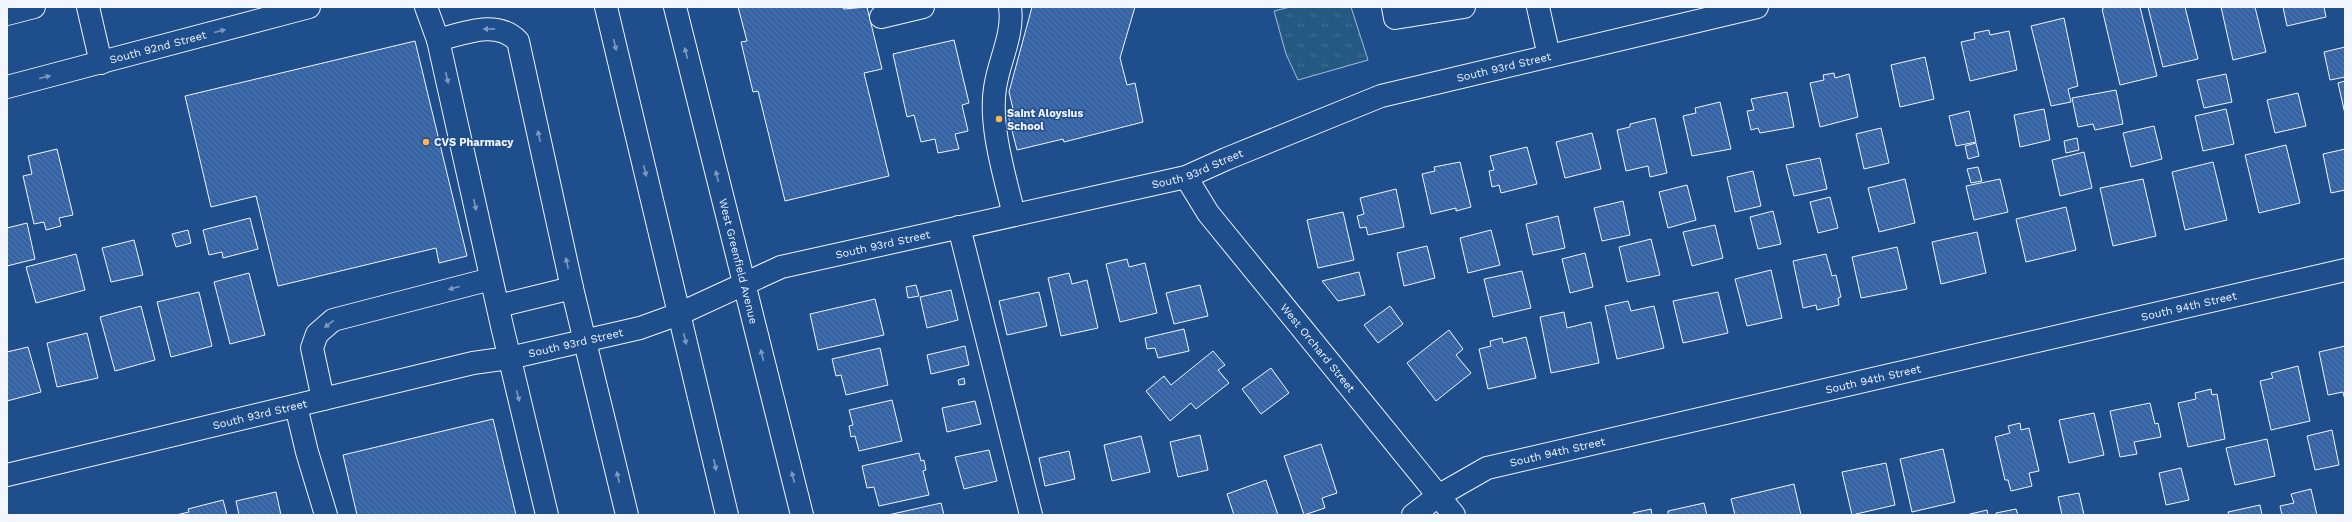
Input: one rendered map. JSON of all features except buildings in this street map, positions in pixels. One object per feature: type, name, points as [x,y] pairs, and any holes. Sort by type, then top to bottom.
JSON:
[{"type":"street","points":[[7,14],[34,7]]},
{"type":"street","points":[[88,7],[101,64]]},
{"type":"street","name":"South 92nd Street","points":[[7,86],[101,64],[309,7]]},
{"type":"street","points":[[426,7],[438,40],[509,358],[547,515]]},
{"type":"street","points":[[606,7],[727,515]]},
{"type":"street","name":"West Greenfield Avenue","points":[[675,7],[802,515]]},
{"type":"street","points":[[881,17],[923,7]]},
{"type":"street","points":[[1010,7],[1012,23],[995,88],[995,120],[1005,178],[1014,215]]},
{"type":"street","points":[[1393,7],[1395,18],[1464,7]]},
{"type":"street","points":[[1538,7],[1549,56]]},
{"type":"street","name":"South 93rd Street","points":[[7,475],[473,362],[509,358],[585,342],[640,328],[679,314],[744,282],[781,266],[1186,177],[1380,96],[1757,7]]},
{"type":"street","points":[[438,40],[480,30],[498,29],[509,33],[518,41],[572,288],[627,515]]},
{"type":"street","name":"West Orchard Street","points":[[1186,177],[1208,213],[1454,515]]},
{"type":"street","points":[[959,227],[1030,515]]},
{"type":"street","name":"South 94th Street","points":[[1414,515],[1438,496],[1487,468],[2345,270]]},
{"type":"street","points":[[323,399],[312,348],[317,334],[333,320],[491,278]]},
{"type":"street","points":[[498,306],[572,288]]},
{"type":"street","points":[[296,406],[307,452],[326,515]]},
{"type":"green space","points":[[1290,7],[1351,7],[1368,60],[1298,80],[1286,54],[1274,11]]},
{"type":"place","name":"Saint Aloysius School","points":[[999,119]]},
{"type":"place","name":"CVS Pharmacy","points":[[426,142]]}]
